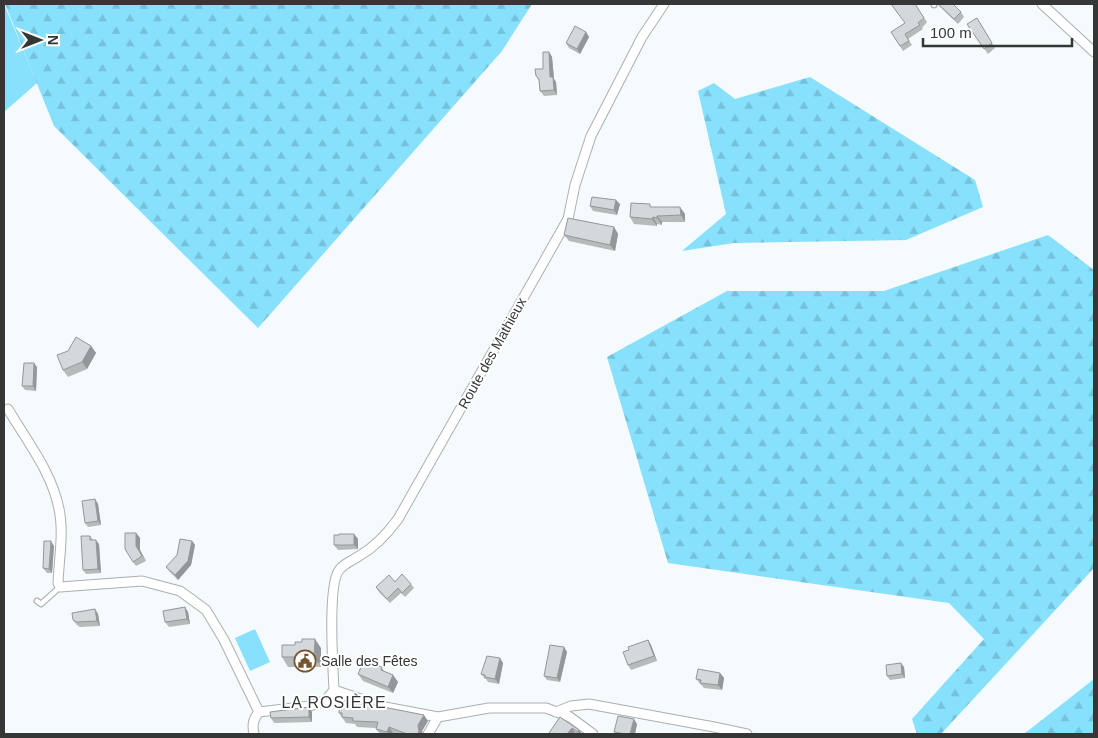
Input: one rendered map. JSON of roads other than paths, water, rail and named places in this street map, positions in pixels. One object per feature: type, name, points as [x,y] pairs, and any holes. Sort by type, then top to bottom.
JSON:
[{"type":"street","name":"Route des Mathieux","points":[[334,690],[332,636],[334,586],[337,571],[388,534],[398,520],[568,219],[575,184],[591,136],[642,37],[664,4]]},
{"type":"street","points":[[1042,4],[1094,52]]},
{"type":"street","points":[[8,409],[48,476],[55,492],[60,510],[58,582],[60,587],[142,581],[180,591],[206,610],[224,640],[257,704],[259,712]]},
{"type":"street","points":[[254,734],[252,728],[254,717],[259,712],[310,706],[325,702],[334,690],[385,707],[438,717],[489,708],[546,708],[570,717],[593,734]]},
{"type":"street","points":[[556,712],[571,706],[589,704],[747,734]]},
{"type":"street","points":[[428,734],[438,717]]},
{"type":"lane","points":[[37,601],[41,604],[60,587]]},
{"type":"place","name":"Salle des Fêtes","points":[[305,661]]},
{"type":"district","name":"LA ROSIÈRE","points":[[334,702]]}]
